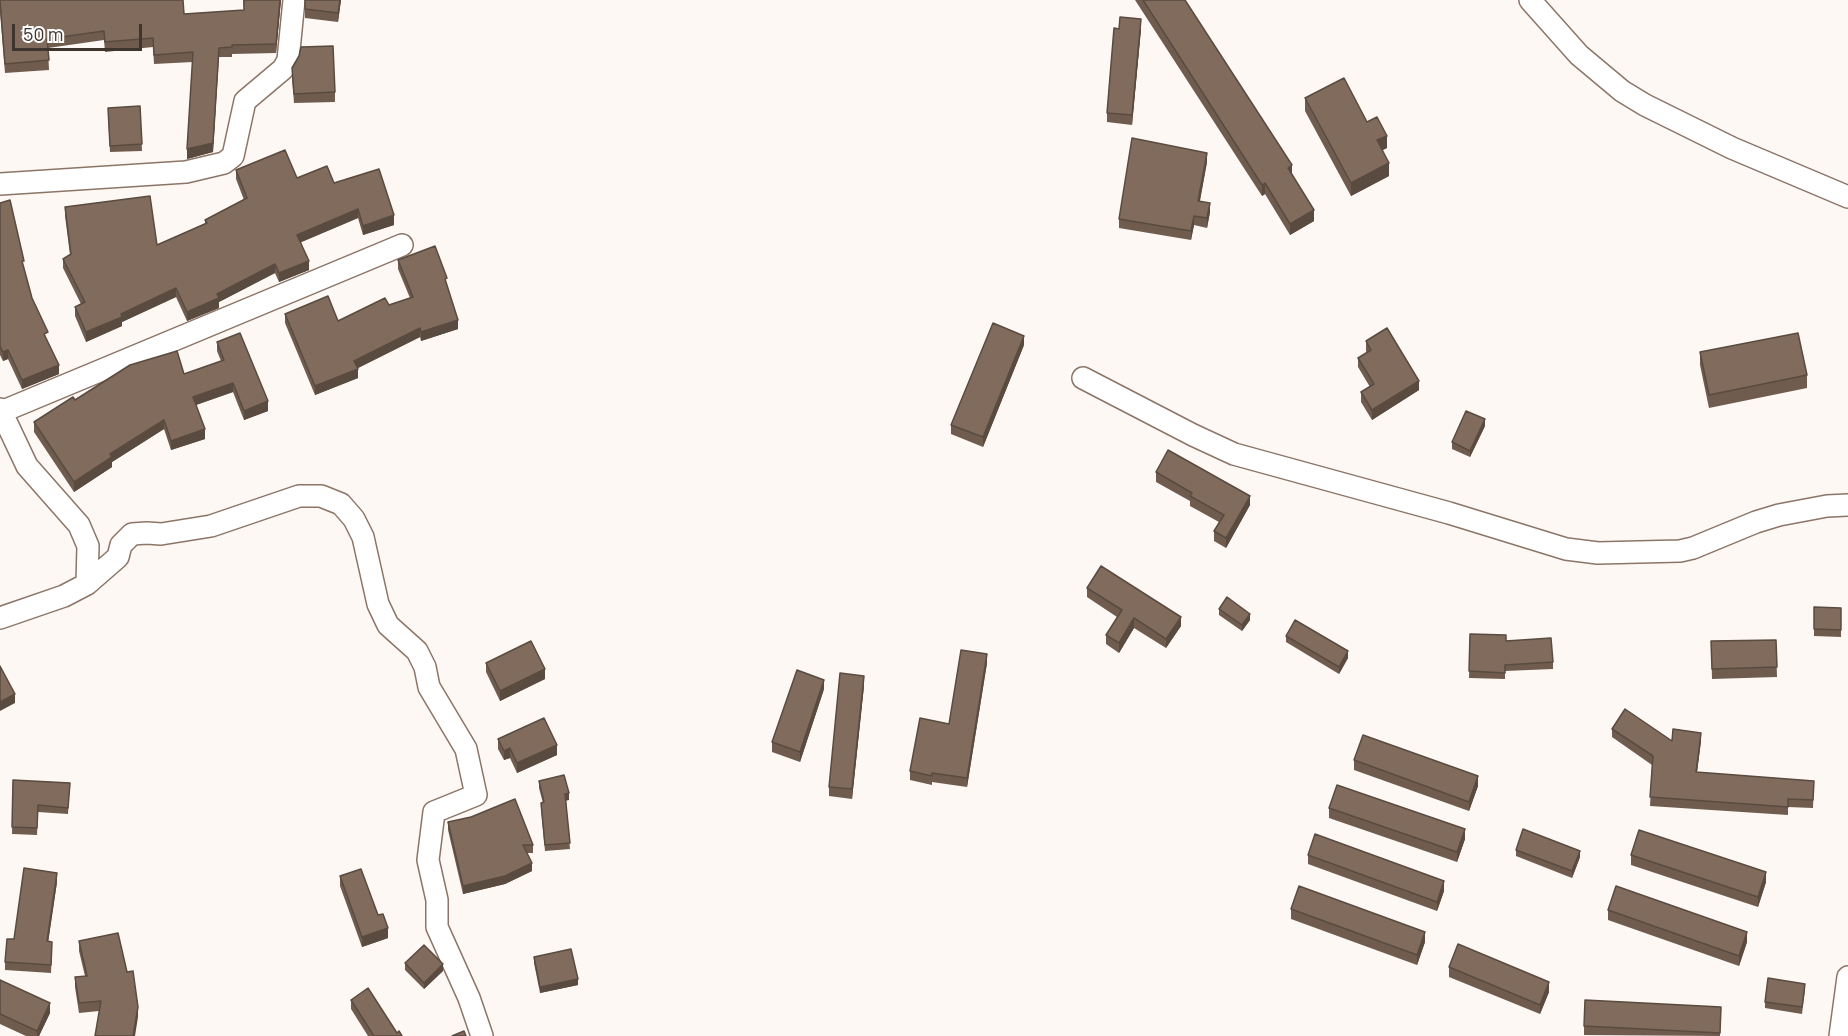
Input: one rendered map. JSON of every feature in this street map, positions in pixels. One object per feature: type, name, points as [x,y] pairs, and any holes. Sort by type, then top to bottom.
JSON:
[{"type":"street","points":[[0,184],[186,172],[224,163],[233,156],[245,101],[283,69],[288,60],[294,0]]},
{"type":"street","points":[[1530,0],[1579,55],[1622,91],[1645,105],[1732,148],[1848,197]]},
{"type":"street","points":[[87,585],[88,546],[79,525],[27,466],[1,410],[402,245]]},
{"type":"street","points":[[1083,378],[1192,435],[1234,454],[1449,513],[1566,549],[1598,553],[1680,551],[1694,548],[1779,515],[1827,506],[1848,505]]},
{"type":"street","points":[[0,618],[64,596],[87,585],[118,557],[121,545],[132,534],[161,534],[211,526],[299,496],[321,495],[341,504],[354,519],[363,537],[378,604],[388,625],[417,651],[425,667],[429,687],[466,749],[476,795],[434,812],[428,860],[437,900],[437,927],[469,998],[482,1036]]},
{"type":"street","points":[[1840,1036],[1848,977]]},
{"type":"building","points":[[0,0],[183,0],[184,14],[244,10],[244,0],[280,0],[276,44],[232,45],[232,47],[219,48],[213,143],[187,149],[193,52],[154,55],[153,38],[105,42],[104,31],[47,39],[49,60],[5,64]]},
{"type":"building","points":[[305,0],[340,0],[338,13],[305,9]]},
{"type":"building","points":[[1143,0],[1185,0],[1292,165],[1288,168],[1314,210],[1290,224],[1265,183],[1262,185]]},
{"type":"building","points":[[1120,17],[1141,19],[1132,115],[1107,113],[1114,28],[1119,29]]},
{"type":"building","points":[[333,46],[335,92],[294,94],[292,68],[301,47]]},
{"type":"building","points":[[1344,78],[1367,122],[1377,117],[1387,136],[1377,140],[1389,163],[1351,183],[1305,98]]},
{"type":"building","points":[[140,106],[142,144],[110,146],[108,108]]},
{"type":"building","points":[[1132,138],[1207,153],[1198,201],[1210,203],[1207,218],[1194,216],[1191,231],[1119,219]]},
{"type":"building","points":[[285,150],[297,178],[327,166],[334,183],[379,169],[394,215],[363,226],[358,209],[297,235],[309,261],[279,273],[275,264],[217,294],[219,298],[187,312],[176,288],[121,314],[122,317],[86,332],[75,307],[85,302],[63,259],[71,254],[65,207],[150,196],[157,245],[207,223],[205,220],[247,198],[236,170]]},
{"type":"building","points":[[10,200],[32,298],[48,332],[44,334],[59,365],[22,380],[8,350],[3,352],[0,346],[0,203]]},
{"type":"building","points":[[435,246],[447,278],[445,279],[458,320],[421,332],[420,328],[354,361],[358,369],[315,386],[285,314],[328,296],[338,321],[385,298],[389,305],[413,297],[398,260]]},
{"type":"building","points":[[993,323],[1024,336],[983,437],[951,425]]},
{"type":"building","points":[[1387,328],[1419,381],[1372,410],[1361,392],[1374,384],[1358,358],[1371,350],[1366,341]]},
{"type":"building","points":[[240,333],[268,401],[244,411],[233,383],[193,397],[205,429],[171,441],[164,420],[110,454],[112,457],[74,482],[34,422],[73,397],[75,400],[130,365],[177,351],[184,374],[224,360],[217,342]]},
{"type":"building","points":[[1798,333],[1807,375],[1709,395],[1700,352]]},
{"type":"building","points":[[1466,411],[1485,419],[1470,451],[1452,442]]},
{"type":"building","points":[[1168,450],[1250,496],[1226,538],[1214,531],[1224,515],[1190,496],[1192,493],[1156,472]]},
{"type":"building","points":[[1101,566],[1181,617],[1166,639],[1134,618],[1119,643],[1106,635],[1122,610],[1087,588]]},
{"type":"building","points":[[1227,597],[1250,614],[1242,625],[1219,609]]},
{"type":"building","points":[[1814,607],[1841,608],[1841,630],[1814,629]]},
{"type":"building","points":[[1295,620],[1348,651],[1339,667],[1286,636]]},
{"type":"building","points":[[1470,634],[1506,635],[1506,641],[1551,638],[1553,662],[1505,665],[1505,673],[1469,671]]},
{"type":"building","points":[[1776,640],[1777,667],[1712,669],[1711,641]]},
{"type":"building","points":[[531,641],[545,669],[500,691],[486,663]]},
{"type":"building","points":[[961,650],[987,654],[967,778],[932,773],[932,776],[910,771],[920,718],[949,724]]},
{"type":"building","points":[[0,666],[15,694],[0,702]]},
{"type":"building","points":[[797,670],[824,680],[800,752],[772,742]]},
{"type":"building","points":[[840,673],[864,676],[852,789],[829,787]]},
{"type":"building","points":[[1625,709],[1672,741],[1673,729],[1701,733],[1696,772],[1814,781],[1813,800],[1788,799],[1788,807],[1650,797],[1653,756],[1612,729]]},
{"type":"building","points":[[544,718],[557,745],[517,763],[510,748],[504,751],[498,739]]},
{"type":"building","points":[[1363,735],[1478,776],[1469,802],[1354,760]]},
{"type":"building","points":[[564,775],[569,793],[565,794],[570,843],[545,845],[541,803],[544,802],[539,781]]},
{"type":"building","points":[[13,780],[70,783],[68,808],[38,805],[37,828],[12,827]]},
{"type":"building","points":[[1337,785],[1465,829],[1457,852],[1329,808]]},
{"type":"building","points":[[515,799],[533,845],[523,845],[532,863],[505,876],[463,886],[448,822],[471,817]]},
{"type":"building","points":[[1523,829],[1580,851],[1572,871],[1516,850]]},
{"type":"building","points":[[1639,830],[1766,872],[1758,897],[1631,855]]},
{"type":"building","points":[[1315,834],[1444,881],[1437,902],[1308,855]]},
{"type":"building","points":[[24,868],[57,873],[47,941],[52,942],[51,965],[5,962],[7,939],[14,939]]},
{"type":"building","points":[[361,869],[378,915],[383,914],[388,928],[362,937],[340,876]]},
{"type":"building","points":[[1299,886],[1425,932],[1417,955],[1291,909]]},
{"type":"building","points":[[1616,886],[1747,932],[1739,956],[1608,910]]},
{"type":"building","points":[[118,933],[127,972],[133,971],[138,1007],[133,1036],[95,1036],[101,1001],[79,1003],[75,977],[87,976],[79,941]]},
{"type":"building","points":[[1458,944],[1549,982],[1540,1005],[1449,967]]},
{"type":"building","points":[[424,945],[443,964],[424,983],[405,963]]},
{"type":"building","points":[[571,949],[578,979],[540,987],[534,957]]},
{"type":"building","points":[[1768,978],[1805,984],[1802,1007],[1765,1002]]},
{"type":"building","points":[[0,980],[50,1003],[37,1031],[0,1014]]},
{"type":"building","points":[[368,988],[397,1033],[399,1031],[402,1036],[374,1036],[351,1000]]},
{"type":"building","points":[[1585,1000],[1721,1007],[1720,1033],[1584,1026]]},
{"type":"building","points":[[464,1031],[466,1036],[452,1036]]}]
